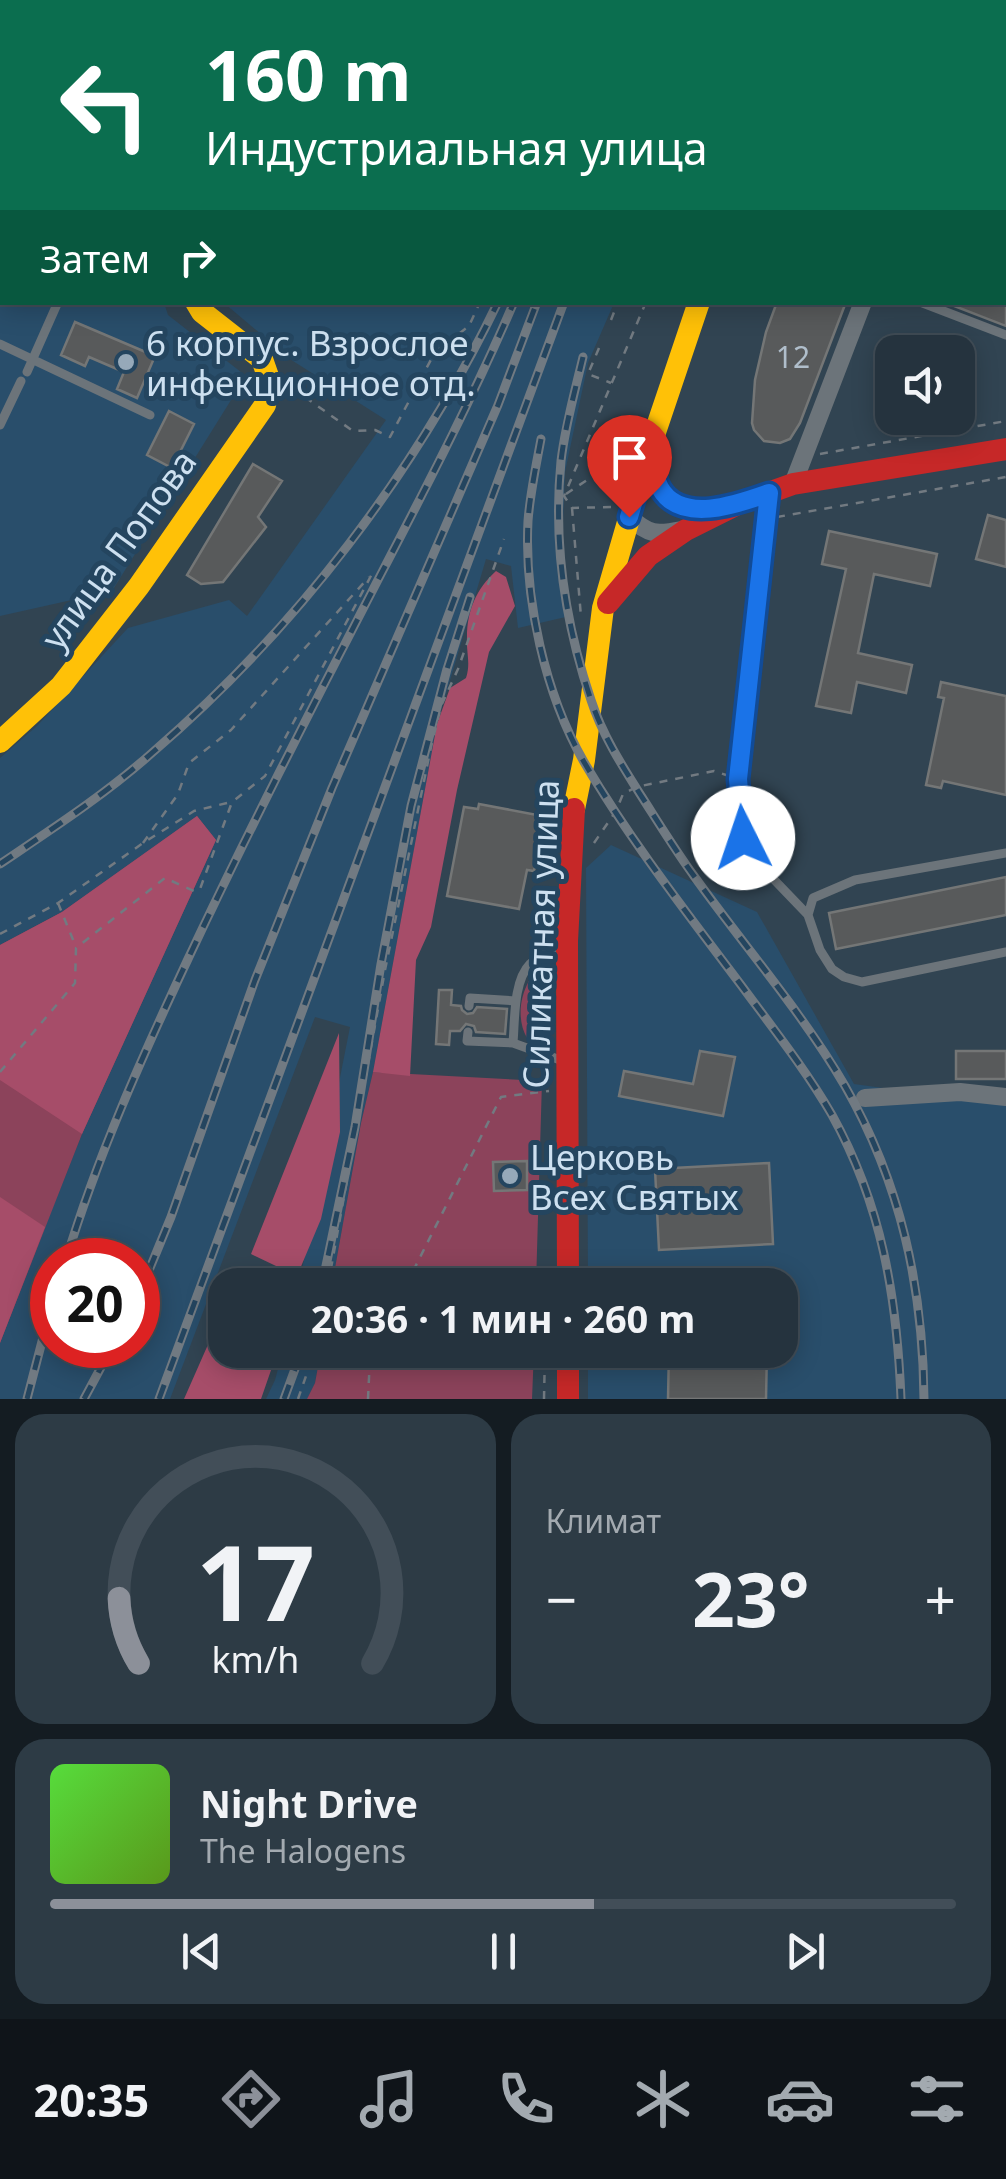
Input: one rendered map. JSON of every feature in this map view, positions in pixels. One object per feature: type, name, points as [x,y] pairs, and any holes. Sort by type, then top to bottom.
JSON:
[{"type":"street","points":[[198,305],[262,359],[270,382]]},
{"type":"street","name":"Силикатная улица","points":[[568,1268],[567,940],[574,800],[588,728],[603,608],[623,512],[642,449],[698,305]]},
{"type":"street","points":[[793,484],[862,305]]},
{"type":"street","name":"улица Попова","points":[[0,742],[61,686],[139,586],[264,405],[270,382]]},
{"type":"street","points":[[642,449],[662,492],[673,500],[690,508],[740,503]]},
{"type":"street","points":[[603,608],[648,556],[686,530],[740,503],[793,484],[1006,449]]},
{"type":"street","points":[[623,512],[652,534],[686,530]]},
{"type":"street","points":[[865,1098],[960,1092],[1006,1097]]},
{"type":"street","points":[[568,1368],[568,1399]]},
{"type":"lane","points":[[0,425],[57,305]]},
{"type":"lane","points":[[928,305],[1006,336]]},
{"type":"lane","points":[[0,344],[150,415]]},
{"type":"lane","points":[[769,493],[738,779],[743,838],[759,864],[808,914],[820,950],[832,969],[844,977],[862,982],[1006,952]]},
{"type":"lane","points":[[808,914],[813,898],[855,880],[1006,853]]},
{"type":"lane","points":[[513,1043],[522,976],[530,964],[567,940]]},
{"type":"lane","points":[[469,1006],[470,998],[502,1004],[516,1001]]},
{"type":"lane","points":[[468,1032],[468,1040],[500,1038],[568,1063]]},
{"type":"path","points":[[270,382],[296,389],[353,431],[375,430],[390,437],[435,352],[469,326],[479,305]]},
{"type":"path","points":[[611,320],[617,305]]},
{"type":"path","points":[[564,496],[645,305]]},
{"type":"path","points":[[599,348],[588,374],[612,384]]},
{"type":"path","points":[[802,458],[1006,421]]},
{"type":"path","points":[[564,496],[642,449]]},
{"type":"path","points":[[766,519],[1006,477]]},
{"type":"path","points":[[564,496],[572,508],[623,512]]},
{"type":"path","points":[[331,1268],[385,970],[434,733],[504,539]]},
{"type":"path","points":[[0,934],[58,903],[194,811],[232,802],[264,776],[373,572],[232,730],[189,763],[178,794],[142,844]]},
{"type":"path","points":[[590,848],[623,794],[636,787],[714,772],[738,779]]},
{"type":"path","points":[[76,948],[165,878],[194,892],[200,889],[232,802]]},
{"type":"path","points":[[0,1072],[75,983],[76,948],[58,903]]},
{"type":"path","points":[[415,1268],[501,1097],[568,1089]]},
{"type":"path","points":[[298,1399],[309,1368]]},
{"type":"path","points":[[368,1399],[369,1368]]},
{"type":"path","points":[[544,1399],[545,1368]]},
{"type":"shaded area","points":[[0,305],[165,305],[168,315],[246,376],[112,591],[0,616]]},
{"type":"shaded area","points":[[226,305],[613,305],[588,363],[565,472],[562,547],[570,616],[518,628],[511,566],[486,559],[437,724],[335,1268],[302,1268],[350,1027],[315,1017],[220,1268],[208,1268],[208,1299],[170,1399],[0,1399],[0,1343],[30,1267],[30,1368],[160,1368],[160,1238],[41,1238],[82,1134],[216,840],[0,945],[0,758],[37,726],[128,628],[229,600],[247,616],[386,420],[293,361]]},
{"type":"shaded area","points":[[496,571],[506,577],[515,606],[489,652],[431,927],[416,960],[410,1076],[373,1072],[437,724],[450,688],[466,678],[471,609],[483,585]]},
{"type":"shaded area","points":[[197,816],[216,840],[82,1134],[41,1238],[30,1238],[30,1267],[0,1343],[0,945],[62,912]]},
{"type":"shaded area","points":[[197,816],[216,840],[82,1134],[0,1080],[0,945],[62,912]]},
{"type":"shaded area","points":[[611,845],[757,912],[854,1084],[1006,1105],[1006,1399],[588,1399],[588,1368],[798,1368],[798,1268],[588,1268],[586,868]]},
{"type":"shaded area","points":[[550,959],[545,1046],[527,1038],[521,1005],[528,983]]},
{"type":"shaded area","points":[[339,1033],[340,1132],[321,1219],[300,1268],[280,1268],[251,1254]]},
{"type":"shaded area","points":[[373,1072],[542,1081],[536,1268],[335,1268]]},
{"type":"shaded area","points":[[0,1197],[45,1227],[41,1238],[30,1238],[30,1266],[0,1343]]},
{"type":"shaded area","points":[[208,1345],[208,1368],[272,1368],[261,1399],[184,1399]]},
{"type":"shaded area","points":[[278,1368],[318,1368],[307,1399],[266,1399]]},
{"type":"shaded area","points":[[318,1368],[533,1368],[532,1399],[307,1399]]},
{"type":"building","points":[[776,305],[845,305],[800,423],[790,439],[780,443],[764,441],[752,423],[755,380]]},
{"type":"building","points":[[952,305],[1006,305],[1006,326]]},
{"type":"building","name":"6 корпус. Взрослое инфекционное отд.","points":[[75,322],[155,356],[137,398],[117,389],[124,372],[89,357],[85,366],[61,355]]},
{"type":"building","points":[[169,411],[194,424],[172,468],[147,455]]},
{"type":"building","points":[[253,464],[282,481],[258,517],[266,527],[223,582],[201,584],[187,575]]},
{"type":"building","points":[[988,515],[1006,520],[1006,567],[976,559]]},
{"type":"building","points":[[829,531],[937,554],[930,586],[874,574],[858,653],[912,665],[906,693],[857,682],[851,713],[816,706],[846,569],[822,564]]},
{"type":"building","points":[[941,682],[1006,696],[1006,795],[943,781],[941,788],[926,785],[944,698],[938,697]]},
{"type":"building","points":[[479,804],[537,815],[536,822],[556,826],[548,857],[536,861],[534,871],[527,870],[519,909],[447,896],[464,807],[478,809]]},
{"type":"building","points":[[1006,877],[1006,915],[836,949],[829,913]]},
{"type":"building","points":[[439,990],[452,990],[451,1005],[461,1006],[467,1014],[477,1007],[507,1009],[505,1034],[476,1032],[474,1026],[466,1024],[460,1031],[450,1031],[449,1045],[436,1044]]},
{"type":"building","points":[[700,1051],[735,1057],[723,1116],[619,1096],[624,1071],[693,1084]]},
{"type":"building","points":[[956,1051],[1006,1051],[1006,1079],[956,1079]]},
{"type":"building","name":"Церковь Всех Святых","points":[[527,1161],[527,1190],[494,1191],[493,1162]]},
{"type":"building","points":[[769,1163],[773,1244],[659,1250],[655,1169]]},
{"type":"building","points":[[669,1368],[767,1368],[766,1399],[668,1399]]},
{"type":"railway","points":[[0,864],[98,797],[153,752],[256,654],[348,545],[391,487],[430,427],[496,305]]},
{"type":"railway","points":[[73,1238],[121,1108],[188,959],[450,439],[513,305]]},
{"type":"railway","points":[[160,1244],[255,980],[332,788],[498,405],[536,305]]},
{"type":"railway","points":[[159,1399],[563,305]]},
{"type":"railway","points":[[583,357],[563,448],[559,522],[568,612],[591,700],[612,749],[667,836],[810,1032],[864,1123],[881,1160],[905,1237],[919,1317],[924,1399]]},
{"type":"railway","points":[[541,439],[528,521],[528,551],[534,614],[558,707],[584,762],[620,820],[800,1065],[849,1149],[884,1253],[896,1325],[901,1399]]},
{"type":"railway","points":[[326,1268],[355,1127],[411,806],[470,597]]},
{"type":"railway","points":[[27,1399],[35,1368]]},
{"type":"railway","points":[[84,1399],[101,1368]]},
{"type":"railway","points":[[284,1399],[295,1368]]},
{"type":"traffic: slow","points":[[0,742],[61,686],[139,586],[265,405],[270,382],[262,359],[198,305]]},
{"type":"traffic: slow","points":[[574,809],[603,608],[649,450],[698,305]]},
{"type":"traffic: jam","points":[[608,603],[648,556],[686,530],[740,503],[793,484],[1006,449]]},
{"type":"traffic: jam","points":[[568,1268],[567,941],[574,809]]},
{"type":"traffic: jam","points":[[568,1368],[568,1399]]},
{"type":"place","name":"6 корпус. Взрослое инфекционное отд.","points":[[126,362]]},
{"type":"place","name":"Церковь Всех Святых","points":[[510,1176]]},
{"type":"route","points":[[629,517],[649,450],[662,492],[690,508],[740,503],[769,493],[738,779],[743,838]]}]
